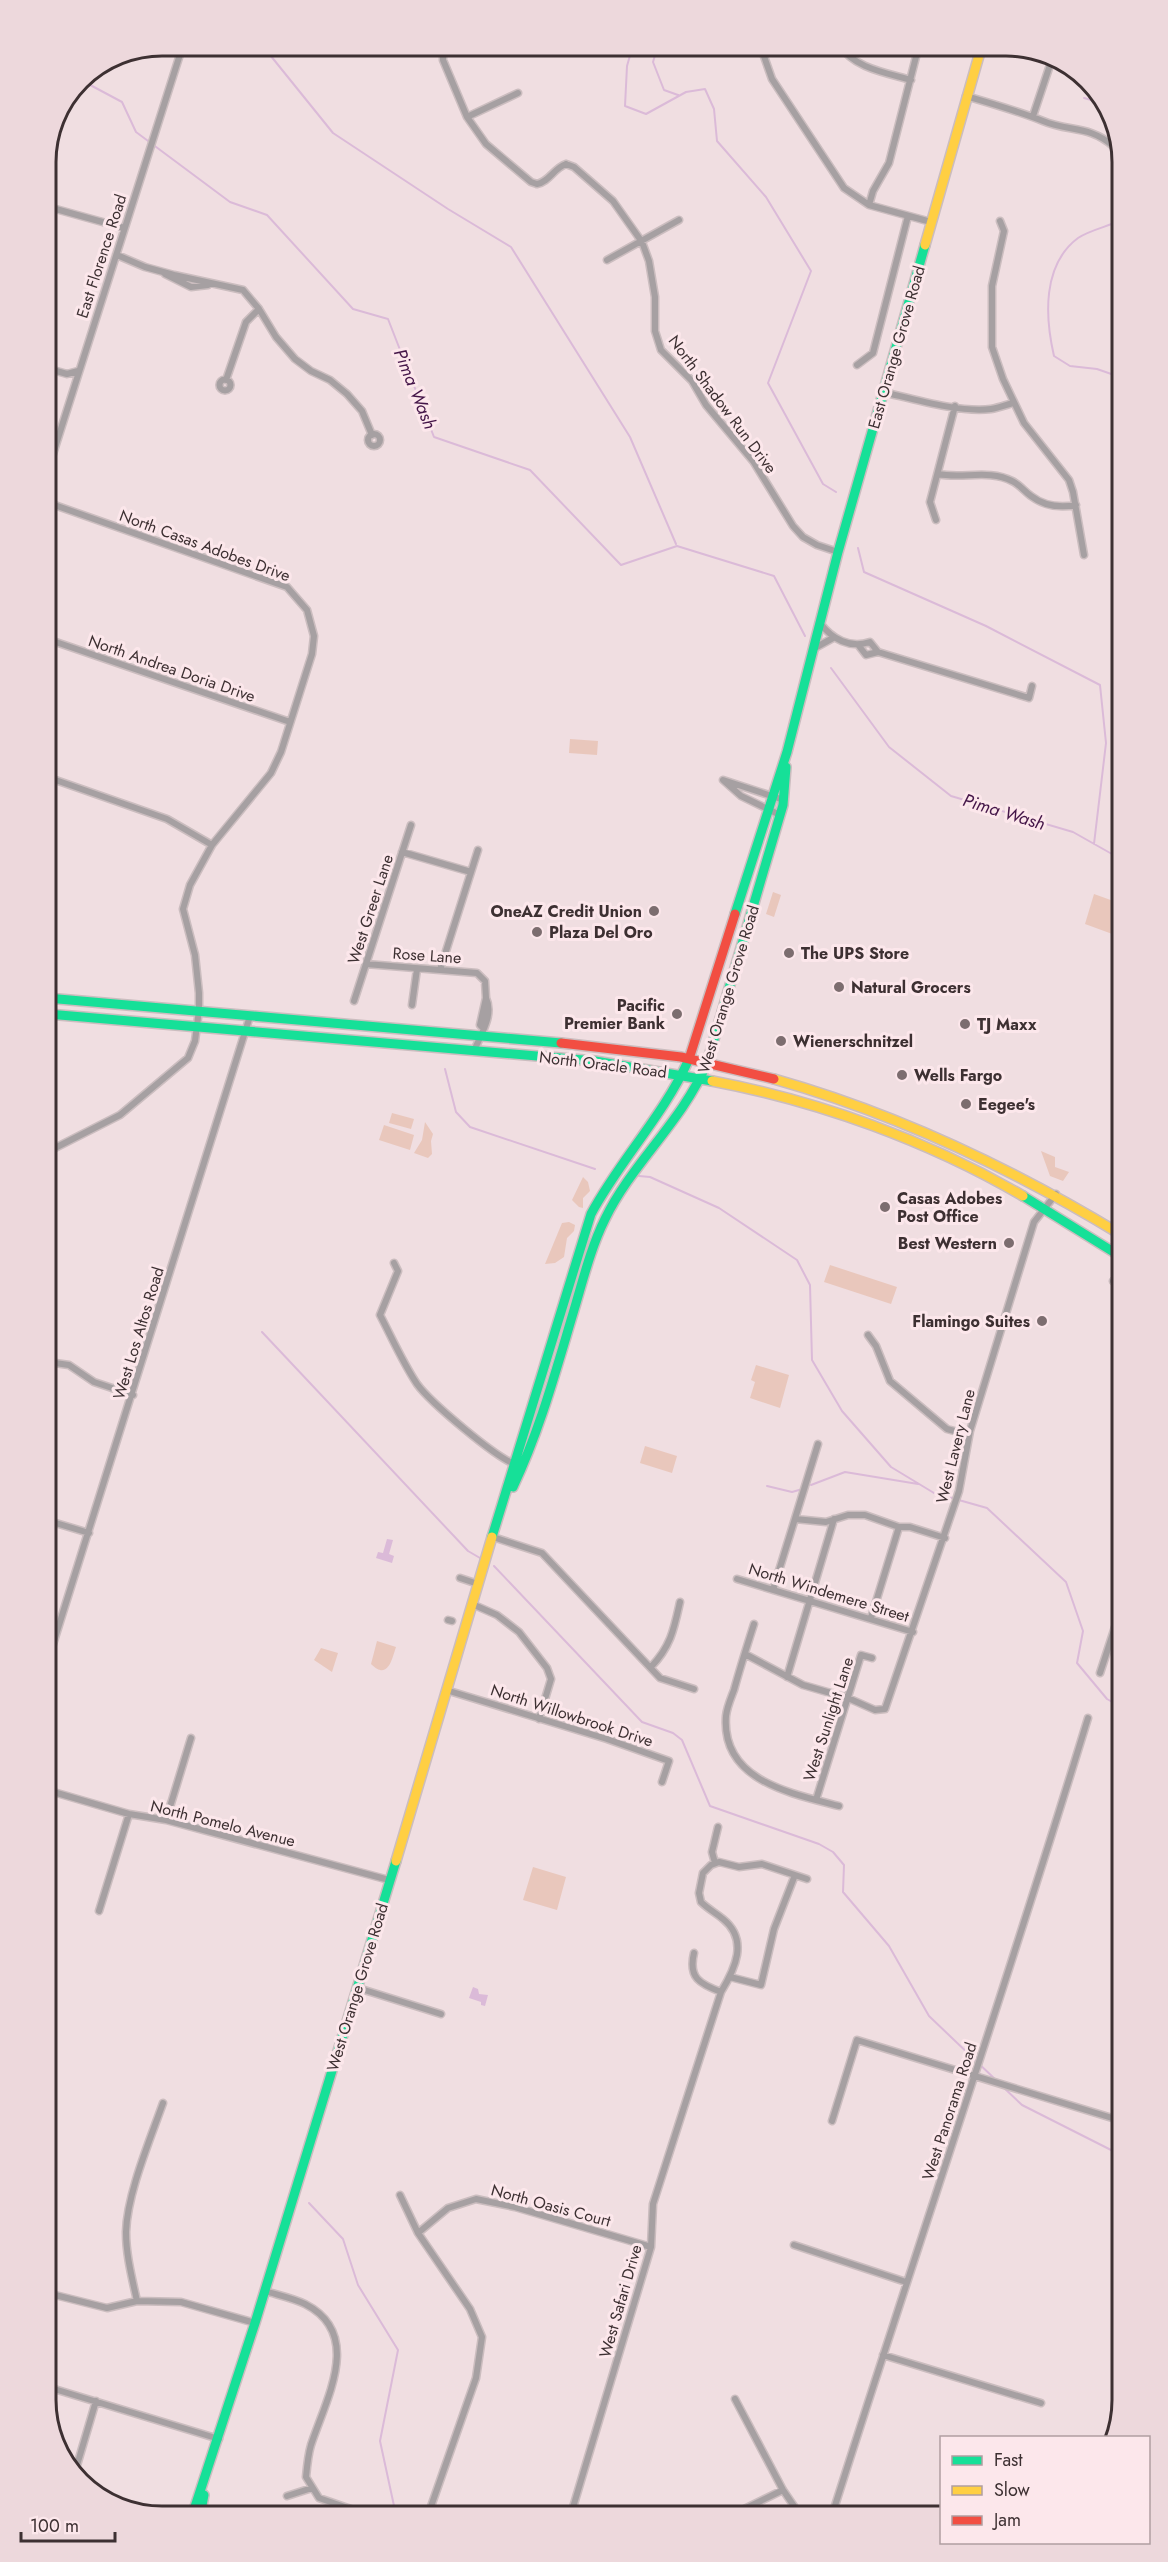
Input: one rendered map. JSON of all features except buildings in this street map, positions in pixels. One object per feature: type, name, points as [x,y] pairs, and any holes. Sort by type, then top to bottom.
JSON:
[{"type":"main road","name":"East Orange Grove Road","points":[[813,649],[838,552],[979,56]]},
{"type":"main road","name":"West Orange Grove Road","points":[[519,1466],[591,1214],[610,1178],[656,1120],[690,1059],[787,752],[813,649]]},
{"type":"main road","name":"West Orange Grove Road","points":[[196,2506],[265,2291],[503,1506],[604,1220],[624,1184],[645,1159],[701,1078],[707,1063],[784,800],[787,752]]},
{"type":"main road","name":"North Oracle Road","points":[[56,999],[481,1032],[690,1059],[792,1084],[870,1108],[956,1143],[1056,1194],[1112,1229]]},
{"type":"main road","name":"North Oracle Road","points":[[56,1015],[552,1057],[701,1078],[819,1107],[866,1123],[946,1156],[1045,1207],[1112,1251]]},
{"type":"main road","name":"West Orange Grove Road","points":[[202,2506],[209,2469]]},
{"type":"street","name":"East Florence Road","points":[[56,444],[179,56]]},
{"type":"street","points":[[443,56],[467,117],[518,93]]},
{"type":"street","points":[[764,56],[772,79],[844,188],[869,205],[931,222]]},
{"type":"street","points":[[849,56],[860,64],[911,80]]},
{"type":"street","points":[[869,205],[873,192],[889,164],[916,56]]},
{"type":"street","points":[[1033,116],[1050,65]]},
{"type":"street","points":[[966,96],[1033,116],[1043,122],[1099,134],[1111,145]]},
{"type":"street","name":"North Shadow Run Drive","points":[[467,117],[486,144],[537,186],[566,161],[613,201],[642,242],[649,261],[655,297],[655,331],[661,350],[692,381],[706,405],[753,461],[793,526],[803,537],[817,545],[838,552]]},
{"type":"street","points":[[56,209],[124,228]]},
{"type":"street","points":[[857,365],[873,353],[908,216]]},
{"type":"street","points":[[607,260],[679,220]]},
{"type":"street","points":[[999,221],[1004,231],[992,286],[989,343],[1013,403],[1024,423],[1069,480],[1084,555]]},
{"type":"street","points":[[117,255],[160,271],[172,280],[191,287],[215,284],[243,290],[259,309],[276,337],[295,359],[311,371],[330,380],[347,394],[362,411],[372,435]]},
{"type":"street","points":[[226,380],[246,322],[259,309]]},
{"type":"street","points":[[56,371],[67,374],[78,372]]},
{"type":"street","points":[[884,392],[955,406],[990,409],[1013,403]]},
{"type":"street","points":[[936,520],[930,502],[955,406]]},
{"type":"street","points":[[938,474],[954,477],[995,474],[1014,481],[1031,496],[1052,506],[1076,506]]},
{"type":"street","name":"North Casas Adobes Drive","points":[[56,506],[287,587],[307,610],[314,636],[312,654],[281,752],[271,773],[212,845],[190,885],[183,909],[195,955],[199,1010],[195,1041],[188,1058],[120,1115],[56,1147]]},
{"type":"street","points":[[819,622],[833,638],[859,646],[866,655],[878,652],[1029,698],[1032,686]]},
{"type":"street","points":[[813,649],[833,638]]},
{"type":"street","name":"North Andrea Doria Drive","points":[[56,642],[290,722]]},
{"type":"street","points":[[859,646],[870,642],[878,652]]},
{"type":"street","points":[[56,780],[167,819],[212,845]]},
{"type":"street","points":[[780,815],[741,796],[723,780],[784,800]]},
{"type":"street","name":"West Greer Lane","points":[[354,1001],[411,825]]},
{"type":"street","points":[[440,970],[478,850]]},
{"type":"street","points":[[402,852],[471,872]]},
{"type":"street","name":"Rose Lane","points":[[366,964],[472,972],[484,979],[489,1005],[486,1026],[481,1032]]},
{"type":"street","points":[[412,1005],[417,969]]},
{"type":"street","name":"West Los Altos Road","points":[[56,1635],[250,1015]]},
{"type":"street","points":[[474,1050],[481,1032]]},
{"type":"street","name":"West Lavery Lane","points":[[848,1698],[875,1710],[885,1708],[945,1538],[958,1495],[969,1435],[1034,1222],[1056,1194]]},
{"type":"street","points":[[394,1263],[398,1271],[380,1315],[417,1384],[493,1451],[519,1466]]},
{"type":"street","points":[[868,1335],[876,1346],[890,1381],[947,1429],[969,1435]]},
{"type":"street","points":[[56,1363],[69,1365],[94,1382],[133,1395]]},
{"type":"street","points":[[773,1590],[818,1444]]},
{"type":"street","points":[[795,1519],[826,1522],[848,1515],[865,1515],[899,1527],[910,1527],[945,1538]]},
{"type":"street","points":[[787,1677],[834,1518]]},
{"type":"street","points":[[56,1523],[89,1533]]},
{"type":"street","points":[[871,1618],[899,1527]]},
{"type":"street","points":[[493,1537],[542,1552],[660,1678],[694,1689]]},
{"type":"street","points":[[460,1578],[478,1584]]},
{"type":"street","name":"North Windemere Street","points":[[737,1579],[913,1632]]},
{"type":"street","points":[[651,1667],[664,1654],[672,1637],[680,1602]]},
{"type":"street","points":[[472,1604],[497,1615],[519,1632],[547,1668],[551,1679],[539,1719]]},
{"type":"street","points":[[754,1624],[726,1715],[727,1739],[733,1757],[748,1773],[769,1783],[839,1806]]},
{"type":"street","points":[[1100,1673],[1112,1636]]},
{"type":"street","points":[[745,1654],[804,1685],[848,1698]]},
{"type":"street","name":"West Sunlight Lane","points":[[816,1800],[861,1655],[872,1658]]},
{"type":"street","name":"North Willowbrook Drive","points":[[446,1690],[607,1739],[669,1761],[662,1782]]},
{"type":"street","name":"West Panorama Road","points":[[835,2506],[906,2282],[1032,1902],[1088,1718]]},
{"type":"street","points":[[166,1820],[191,1738]]},
{"type":"street","name":"North Pomelo Avenue","points":[[56,1793],[129,1814],[166,1820],[389,1880]]},
{"type":"street","points":[[99,1911],[129,1814]]},
{"type":"street","name":"West Safari Drive","points":[[572,2506],[651,2247],[653,2204],[721,1992],[730,1977],[739,1949],[735,1935],[725,1920],[708,1910],[700,1902],[699,1893],[703,1873],[715,1863],[712,1852],[718,1827]]},
{"type":"street","points":[[715,1863],[739,1867],[762,1864],[807,1879]]},
{"type":"street","points":[[730,1977],[761,1985],[774,1929],[795,1875]]},
{"type":"street","points":[[694,1953],[691,1968],[695,1977],[708,1987],[721,1992]]},
{"type":"street","points":[[358,1988],[441,2014]]},
{"type":"street","points":[[832,2121],[857,2040],[1112,2118]]},
{"type":"street","points":[[137,2301],[129,2264],[126,2231],[131,2201],[163,2103]]},
{"type":"street","points":[[400,2195],[418,2233],[470,2309],[482,2337],[476,2378],[431,2506]]},
{"type":"street","name":"North Oasis Court","points":[[418,2233],[448,2208],[476,2199],[515,2207],[651,2247]]},
{"type":"street","points":[[794,2245],[906,2282]]},
{"type":"street","points":[[265,2291],[305,2303],[322,2316],[335,2337],[338,2368],[310,2448],[306,2477],[319,2498],[342,2506]]},
{"type":"street","points":[[56,2295],[107,2308],[137,2301],[181,2302],[255,2323]]},
{"type":"street","points":[[883,2355],[1041,2403]]},
{"type":"street","points":[[56,2389],[219,2439]]},
{"type":"street","points":[[735,2399],[783,2490],[794,2506]]},
{"type":"street","points":[[77,2465],[96,2401]]},
{"type":"street","points":[[287,2496],[312,2488]]},
{"type":"street","points":[[750,2506],[783,2490]]},
{"type":"shaded area","points":[[570,739],[598,741],[597,755],[569,753]]},
{"type":"shaded area","points":[[773,892],[781,895],[774,917],[766,914]]},
{"type":"shaded area","points":[[1094,894],[1112,900],[1112,934],[1085,924]]},
{"type":"shaded area","points":[[392,1113],[414,1119],[411,1129],[389,1123]]},
{"type":"shaded area","points":[[425,1122],[433,1134],[432,1154],[428,1158],[414,1153],[422,1140]]},
{"type":"shaded area","points":[[384,1125],[414,1135],[410,1150],[379,1140]]},
{"type":"shaded area","points":[[1041,1151],[1055,1157],[1055,1167],[1069,1172],[1063,1181],[1050,1176]]},
{"type":"shaded area","points":[[583,1177],[588,1182],[590,1191],[583,1198],[583,1208],[572,1200]]},
{"type":"shaded area","points":[[569,1222],[575,1225],[574,1231],[567,1238],[564,1257],[555,1263],[545,1264],[562,1223]]},
{"type":"shaded area","points":[[830,1265],[897,1287],[891,1304],[824,1282]]},
{"type":"shaded area","points":[[756,1365],[789,1375],[780,1408],[750,1398],[755,1382],[751,1380]]},
{"type":"shaded area","points":[[645,1446],[677,1456],[672,1473],[640,1463]]},
{"type":"shaded area","points":[[387,1539],[393,1540],[389,1554],[394,1556],[392,1563],[376,1558],[378,1552],[383,1553]]},
{"type":"shaded area","points":[[377,1641],[396,1647],[388,1666],[382,1670],[371,1664]]},
{"type":"shaded area","points":[[321,1648],[338,1653],[332,1672],[314,1660]]},
{"type":"shaded area","points":[[533,1867],[566,1877],[557,1910],[523,1900]]},
{"type":"shaded area","points":[[473,1987],[478,1989],[479,1994],[488,1995],[485,2006],[469,1998]]},
{"type":"waterway","points":[[271,56],[333,133],[448,209],[511,247],[630,437],[676,544]]},
{"type":"waterway","points":[[630,56],[627,66],[625,106],[646,114],[686,92],[705,89],[714,109],[717,141],[766,197],[811,271],[768,383],[823,484],[836,492]]},
{"type":"waterway","points":[[655,56],[653,62],[664,90],[678,95]]},
{"type":"waterway","name":"Pima Wash","points":[[88,84],[122,102],[136,132],[230,202],[267,215],[353,309],[388,319],[434,437],[530,470],[621,565],[677,546],[774,576],[805,636]]},
{"type":"waterway","points":[[1084,98],[1093,101]]},
{"type":"waterway","points":[[1112,224],[1078,238],[1066,249],[1052,277],[1048,309],[1054,356],[1070,366],[1097,369],[1112,374]]},
{"type":"waterway","points":[[858,548],[864,572],[986,626],[1100,685],[1106,743],[1094,844]]},
{"type":"waterway","name":"Pima Wash","points":[[831,668],[889,747],[951,796],[1073,832],[1112,854]]},
{"type":"waterway","points":[[445,1069],[456,1112],[470,1127],[595,1169]]},
{"type":"waterway","points":[[639,1176],[650,1177],[719,1208],[797,1260],[810,1285],[812,1360],[842,1411],[891,1467],[934,1493],[987,1508],[1066,1582],[1083,1631],[1077,1663],[1107,1699],[1112,1702]]},
{"type":"waterway","points":[[262,1332],[468,1551],[480,1558]]},
{"type":"waterway","points":[[811,1485],[845,1472],[918,1484]]},
{"type":"waterway","points":[[767,1486],[792,1492],[799,1490]]},
{"type":"waterway","points":[[494,1566],[642,1722],[673,1733],[682,1740],[710,1806],[819,1844],[833,1852],[844,1865],[843,1892],[889,1946],[929,2016],[997,2081]]},
{"type":"waterway","points":[[1003,2087],[1022,2105],[1112,2150]]},
{"type":"waterway","points":[[309,2203],[343,2239],[358,2285],[398,2350],[380,2441],[394,2506]]},
{"type":"traffic: fast","points":[[735,914],[787,752],[838,552],[925,245]]},
{"type":"traffic: fast","points":[[707,1063],[783,805],[786,767]]},
{"type":"traffic: fast","points":[[56,999],[561,1043]]},
{"type":"traffic: fast","points":[[56,1015],[595,1061],[712,1081]]},
{"type":"traffic: fast","points":[[492,1537],[591,1214],[655,1118],[679,1080],[689,1059]]},
{"type":"traffic: fast","points":[[513,1487],[539,1422],[588,1264],[605,1219],[629,1179],[671,1124],[697,1084],[707,1063]]},
{"type":"traffic: fast","points":[[1023,1196],[1112,1251]]},
{"type":"traffic: fast","points":[[195,2506],[255,2323],[396,1861]]},
{"type":"traffic: fast","points":[[202,2506],[204,2495]]},
{"type":"traffic: slow","points":[[925,245],[979,56]]},
{"type":"traffic: slow","points":[[774,1079],[865,1109],[953,1145],[1037,1187],[1112,1229]]},
{"type":"traffic: slow","points":[[712,1081],[793,1100],[872,1125],[950,1158],[1023,1196]]},
{"type":"traffic: slow","points":[[396,1861],[492,1537]]},
{"type":"traffic: jam","points":[[689,1059],[735,914]]},
{"type":"traffic: jam","points":[[561,1043],[681,1057],[774,1079]]},
{"type":"place","name":"OneAZ Credit Union","points":[[654,911]]},
{"type":"place","name":"Plaza Del Oro","points":[[537,932]]},
{"type":"place","name":"The UPS Store","points":[[789,953]]},
{"type":"place","name":"Natural Grocers","points":[[839,987]]},
{"type":"place","name":"Pacific Premier Bank","points":[[677,1014]]},
{"type":"place","name":"TJ Maxx","points":[[965,1024]]},
{"type":"place","name":"Wienerschnitzel","points":[[781,1041]]},
{"type":"place","name":"Wells Fargo","points":[[902,1075]]},
{"type":"place","name":"Eegee's","points":[[966,1104]]},
{"type":"place","name":"Casas Adobes Post Office","points":[[885,1207]]},
{"type":"place","name":"Best Western","points":[[1009,1243]]},
{"type":"place","name":"Flamingo Suites","points":[[1042,1321]]}]
